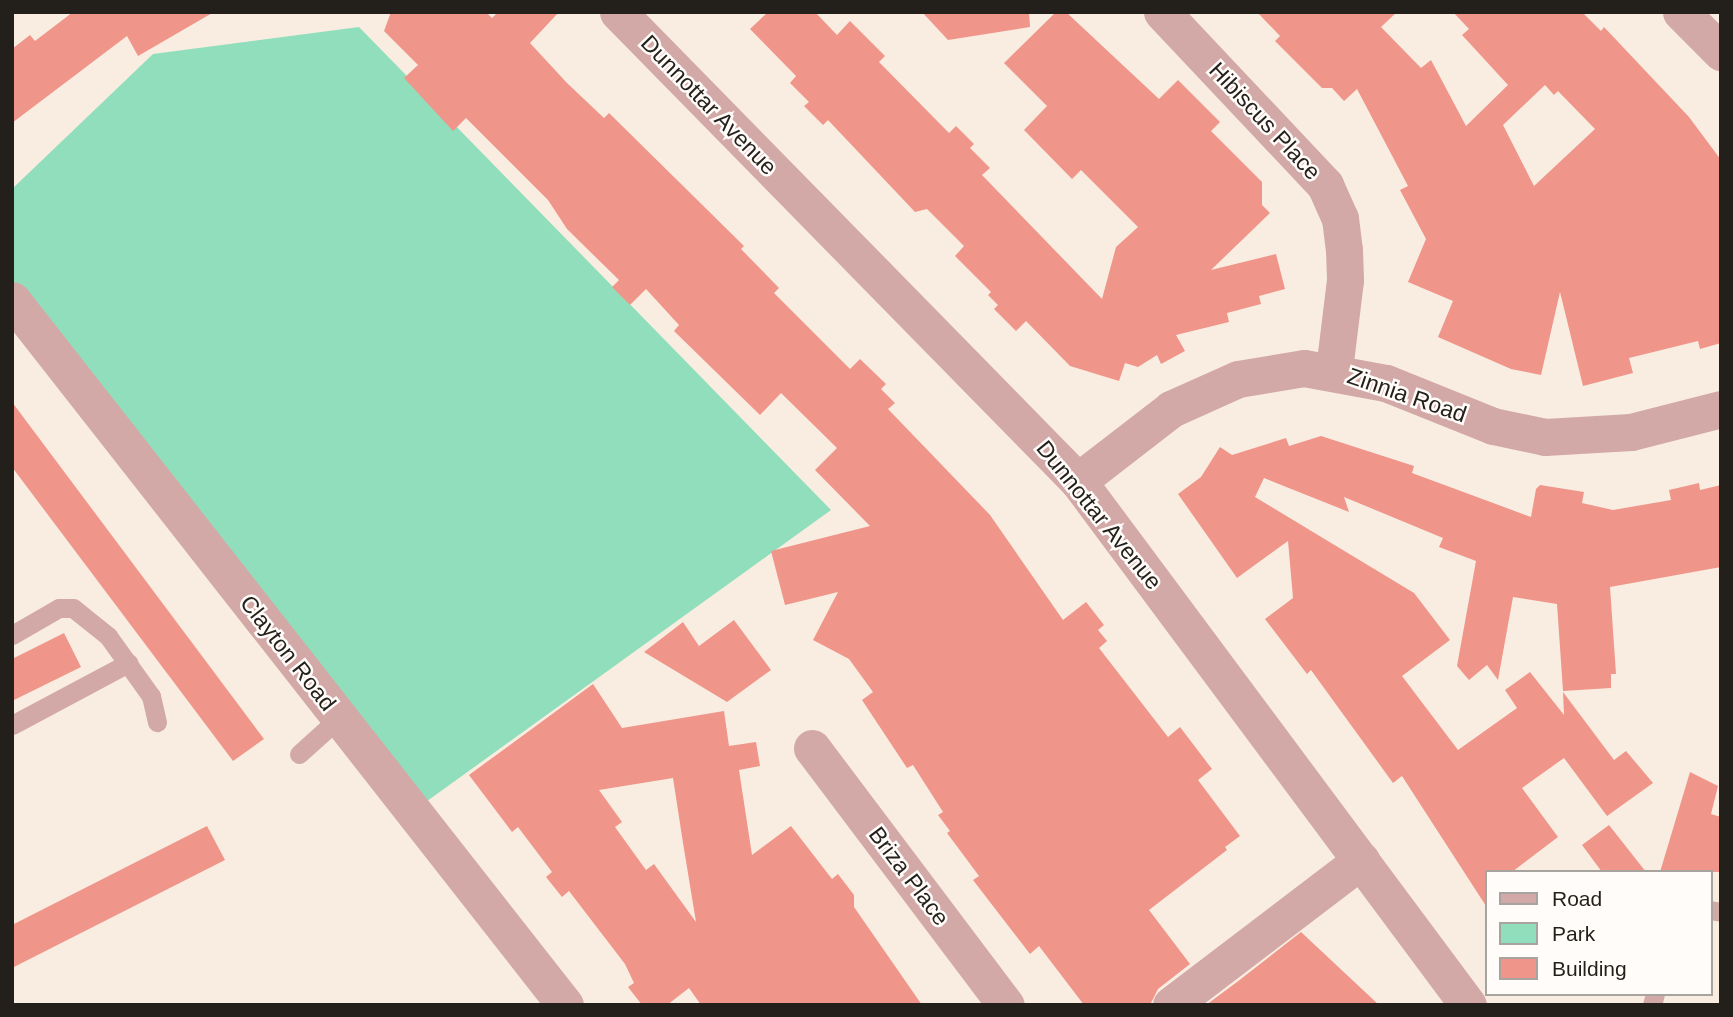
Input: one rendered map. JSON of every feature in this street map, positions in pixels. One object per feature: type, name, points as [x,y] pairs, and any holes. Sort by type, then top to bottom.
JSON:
[{"type":"street","name":"Dunnottar Avenue","points":[[618,12],[1078,481],[1468,1005]]},
{"type":"street","name":"Hibiscus Place","points":[[1162,12],[1325,185],[1339,219],[1344,260],[1334,370]]},
{"type":"street","points":[[1681,12],[1721,52]]},
{"type":"street","name":"Clayton Road","points":[[12,300],[565,1005]]},
{"type":"street","name":"Zinnia Road","points":[[1078,481],[1138,431],[1215,388],[1268,372],[1334,370],[1386,383],[1493,426],[1545,437],[1631,432],[1721,408]]},
{"type":"street","name":"Briza Place","points":[[812,748],[1006,1005]]},
{"type":"street","points":[[1171,1005],[1361,860]]},
{"type":"lane","points":[[12,635],[59,608],[73,608],[98,625],[128,663],[151,696],[157,722]]},
{"type":"lane","points":[[12,726],[128,663]]},
{"type":"lane","points":[[299,754],[339,718]]},
{"type":"green space","points":[[359,27],[831,510],[423,804],[12,297],[12,189],[153,54]]},
{"type":"building","points":[[73,12],[214,12],[138,56],[127,36],[12,123],[12,49],[30,35],[35,41]]},
{"type":"building","points":[[391,12],[486,12],[492,18],[498,12],[559,12],[530,43],[604,118],[609,113],[744,246],[741,249],[779,288],[774,293],[850,369],[860,359],[886,384],[881,389],[895,403],[888,409],[990,515],[1063,620],[1086,602],[1104,625],[1098,630],[1107,641],[1099,648],[1168,737],[1180,727],[1212,769],[1198,780],[1240,836],[1225,847],[1227,850],[1149,910],[1190,964],[1158,989],[1150,1005],[1084,1005],[1039,946],[1030,954],[973,880],[979,876],[947,833],[950,831],[938,815],[943,812],[913,765],[907,768],[862,700],[873,692],[849,659],[813,640],[838,592],[785,605],[771,551],[870,526],[815,470],[837,448],[781,393],[760,415],[674,331],[679,325],[646,289],[630,305],[612,287],[619,280],[567,229],[548,200],[466,118],[453,131],[404,78],[418,65],[384,31]]},
{"type":"building","points":[[768,12],[815,12],[837,35],[850,21],[885,56],[879,62],[949,133],[956,126],[974,144],[970,148],[990,168],[982,175],[1102,299],[1116,247],[1138,227],[1081,170],[1072,179],[1024,130],[1047,106],[1004,63],[1056,12],[1066,12],[1159,99],[1178,80],[1220,122],[1211,131],[1262,182],[1262,205],[1270,213],[1211,270],[1276,254],[1285,289],[1259,296],[1261,304],[1227,313],[1229,322],[1176,335],[1185,351],[1161,364],[1157,355],[1138,367],[1125,363],[1119,381],[1070,366],[1026,321],[1016,331],[994,309],[998,305],[988,295],[991,292],[955,256],[964,246],[927,209],[915,212],[828,120],[823,125],[804,106],[809,102],[790,83],[796,76],[750,29]]},
{"type":"building","points":[[922,12],[1029,12],[1030,27],[948,40]]},
{"type":"building","points":[[1257,12],[1397,12],[1381,27],[1421,68],[1431,60],[1466,126],[1508,85],[1462,35],[1469,29],[1453,12],[1582,12],[1601,31],[1604,27],[1689,117],[1721,160],[1721,343],[1700,349],[1698,341],[1629,358],[1633,373],[1583,386],[1560,292],[1541,375],[1511,369],[1438,337],[1453,301],[1408,282],[1426,239],[1400,190],[1408,186],[1357,89],[1344,101],[1332,88],[1322,88],[1275,41],[1280,36]],"holes":[[[1545,85],[1554,95],[1558,91],[1595,129],[1534,186],[1503,125]]]},
{"type":"building","points":[[12,402],[264,739],[233,761],[12,467]]},
{"type":"building","points":[[1321,436],[1414,466],[1412,473],[1531,517],[1536,489],[1540,485],[1584,492],[1582,503],[1613,510],[1671,500],[1669,490],[1699,483],[1700,490],[1721,485],[1721,567],[1610,587],[1616,674],[1611,674],[1611,688],[1563,691],[1557,604],[1513,597],[1498,680],[1487,665],[1469,680],[1457,666],[1476,561],[1439,547],[1443,538],[1344,497],[1349,512],[1264,478],[1255,497],[1414,593],[1450,640],[1402,676],[1458,750],[1517,708],[1505,690],[1530,672],[1564,715],[1563,692],[1614,760],[1626,751],[1653,783],[1607,816],[1564,758],[1522,788],[1558,837],[1515,870],[1484,870],[1484,903],[1402,776],[1393,783],[1311,670],[1307,674],[1265,619],[1293,598],[1288,541],[1237,578],[1178,494],[1201,477],[1220,447],[1232,455],[1286,438],[1289,446]]},
{"type":"building","points":[[734,620],[771,670],[727,702],[644,652],[683,622],[699,646]]},
{"type":"building","points":[[64,633],[81,667],[12,701],[12,659]]},
{"type":"building","points":[[593,684],[622,728],[724,711],[729,746],[756,742],[760,766],[739,770],[752,855],[791,826],[832,879],[838,874],[854,895],[854,907],[922,1005],[701,1005],[689,988],[667,1005],[642,1005],[628,987],[634,983],[625,964],[569,891],[562,897],[546,877],[552,872],[518,827],[512,832],[469,775]],"holes":[[[673,778],[696,922],[654,864],[646,870],[615,827],[622,822],[599,790]]]},
{"type":"building","points":[[1690,772],[1718,786],[1711,814],[1721,817],[1721,872],[1661,870]]},
{"type":"building","points":[[1609,825],[1644,870],[1601,870],[1582,845]]},
{"type":"building","points":[[207,826],[225,860],[12,968],[12,925]]},
{"type":"building","points":[[1301,932],[1379,1005],[1206,1005],[1237,982]]}]
